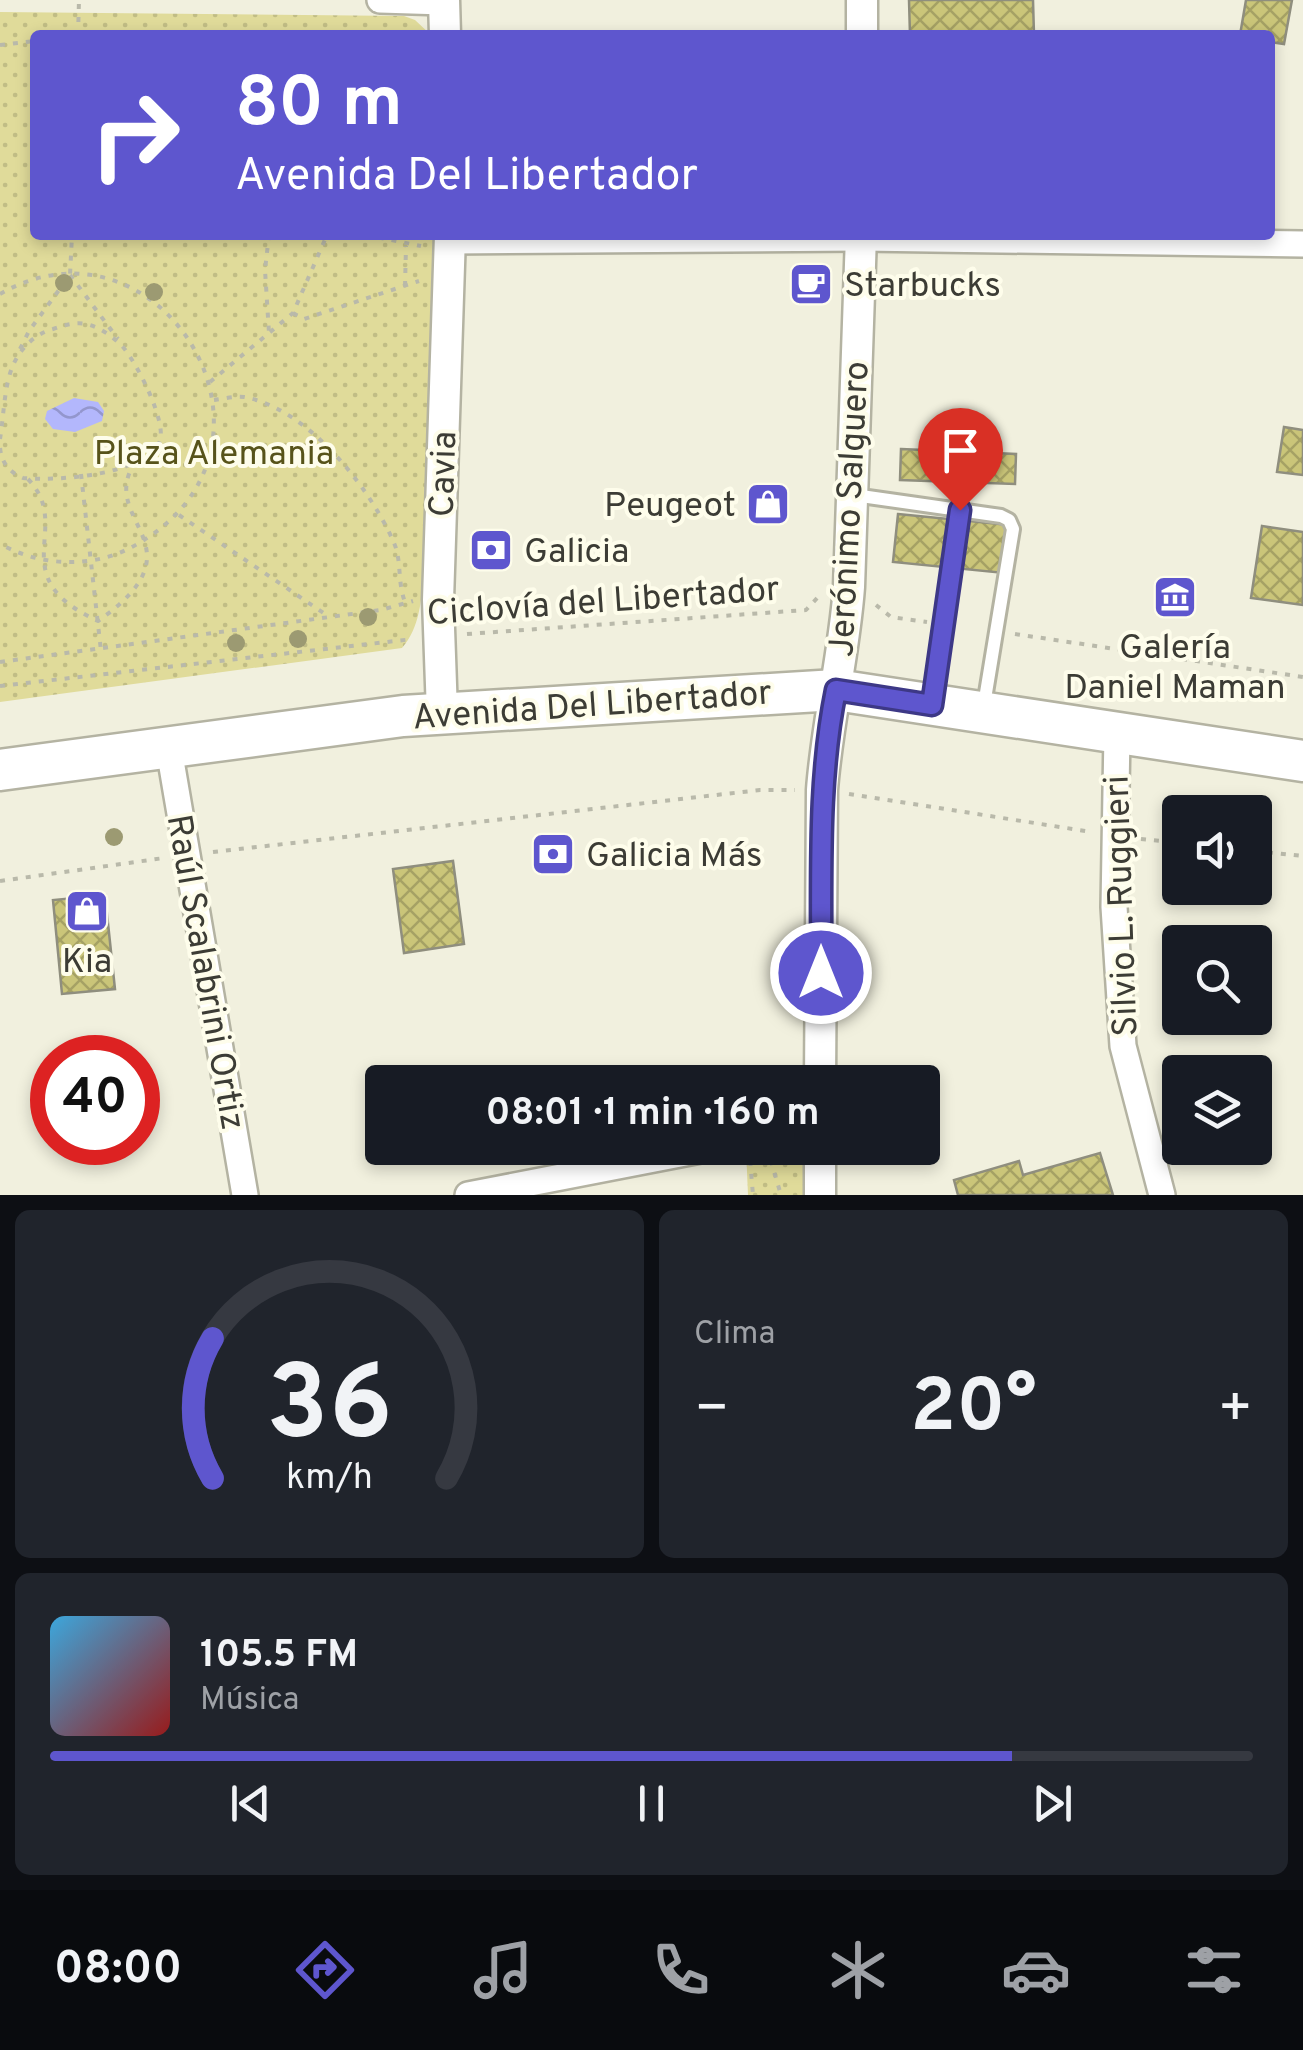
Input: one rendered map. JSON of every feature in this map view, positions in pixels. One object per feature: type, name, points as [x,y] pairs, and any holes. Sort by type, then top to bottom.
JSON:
[{"type":"main road","name":"Avenida Del Libertador","points":[[0,770],[402,716],[836,690],[1303,761]]},
{"type":"street","points":[[380,0],[444,1],[445,30]]},
{"type":"street","points":[[862,0],[862,30]]},
{"type":"street","points":[[440,241],[524,240]]},
{"type":"street","name":"Jerónimo Salguero","points":[[820,1065],[822,790],[849,587],[861,240]]},
{"type":"street","points":[[1082,240],[1303,244]]},
{"type":"street","name":"Cavia","points":[[440,241],[438,600],[442,714]]},
{"type":"street","name":"Silvio L. Ruggieri","points":[[1117,733],[1114,908],[1122,1046],[1162,1195]]},
{"type":"street","name":"Raúl Scalabrini Ortiz","points":[[169,749],[246,1195]]},
{"type":"street","points":[[468,1195],[623,1165]]},
{"type":"street","points":[[820,1165],[820,1195]]},
{"type":"lane","points":[[852,495],[1009,520],[1013,530],[982,712]]},
{"type":"lane","points":[[932,705],[960,510]]},
{"type":"path","points":[[78,30],[79,0]]},
{"type":"path","points":[[0,45],[30,42]]},
{"type":"path","points":[[0,438],[12,367],[29,331],[70,275],[72,240]]},
{"type":"path","points":[[269,240],[269,333]]},
{"type":"path","points":[[210,382],[293,313],[325,240]]},
{"type":"path","points":[[386,240],[406,245],[440,241]]},
{"type":"path","points":[[406,245],[406,286]]},
{"type":"path","points":[[0,447],[13,474],[28,479],[124,469],[161,440],[163,426],[125,349],[70,275]]},
{"type":"path","points":[[0,294],[28,281],[70,275],[101,278],[146,296],[183,329],[210,382],[214,400],[208,460],[179,515],[145,540],[118,554],[74,563],[36,558],[0,544]]},
{"type":"path","points":[[293,313],[304,319],[419,281]]},
{"type":"path","points":[[12,367],[25,345],[45,331],[70,323],[89,325],[109,334],[125,349]]},
{"type":"path","points":[[0,662],[381,610],[404,602],[398,583],[396,546],[360,484],[300,422],[241,396],[214,400]]},
{"type":"path","points":[[98,621],[123,603],[142,577],[147,555],[145,540],[125,495],[125,482],[134,464]]},
{"type":"path","points":[[81,474],[101,650]]},
{"type":"path","points":[[28,479],[44,507],[36,558],[47,591],[73,612],[98,621]]},
{"type":"path","points":[[179,515],[330,617]]},
{"type":"path","points":[[849,587],[872,590],[876,606],[891,617],[944,624]]},
{"type":"path","name":"Ciclovía del Libertador","points":[[0,686],[440,636],[806,610],[824,591],[849,587]]},
{"type":"path","points":[[996,631],[1303,678]]},
{"type":"path","points":[[0,881],[187,855],[760,790],[822,790],[1162,841]]},
{"type":"path","points":[[1272,853],[1303,856]]},
{"type":"path","points":[[750,1165],[753,1195]]},
{"type":"path","points":[[772,1165],[781,1195]]},
{"type":"green space","name":"Plaza Alemania","points":[[0,12],[404,16],[415,20],[426,30],[30,30],[30,240],[434,240],[424,574],[416,622],[402,648],[0,702]]},
{"type":"green space","points":[[747,1165],[815,1165],[815,1195],[748,1195]]},
{"type":"water","points":[[74,398],[98,402],[104,411],[102,421],[75,432],[53,429],[45,419],[47,411]]},
{"type":"building","points":[[909,0],[1033,0],[1034,30],[910,30]]},
{"type":"building","points":[[1246,0],[1292,0],[1284,44],[1275,43],[1275,30],[1241,30]]},
{"type":"building","points":[[1284,427],[1303,430],[1303,475],[1277,472]]},
{"type":"building","points":[[901,449],[1016,454],[1015,484],[900,480]]},
{"type":"building","points":[[898,514],[1010,525],[1004,573],[893,562]]},
{"type":"building","points":[[1262,526],[1303,532],[1303,605],[1251,598]]},
{"type":"building","points":[[453,861],[464,944],[404,953],[393,869]]},
{"type":"building","points":[[105,895],[115,989],[62,994],[53,900]]},
{"type":"building","points":[[1100,1153],[1113,1195],[958,1195],[954,1180],[1019,1161],[1023,1175]]},
{"type":"place","name":"Starbucks","points":[[811,284]]},
{"type":"place","name":"Peugeot","points":[[768,504]]},
{"type":"place","name":"Galicia","points":[[491,550]]},
{"type":"place","name":"Galería Daniel Maman","points":[[1175,597]]},
{"type":"place","name":"Galicia Más","points":[[553,854]]},
{"type":"place","name":"Kia","points":[[87,911]]},
{"type":"route","points":[[821,973],[822,790],[836,690],[932,705],[960,510]]}]
